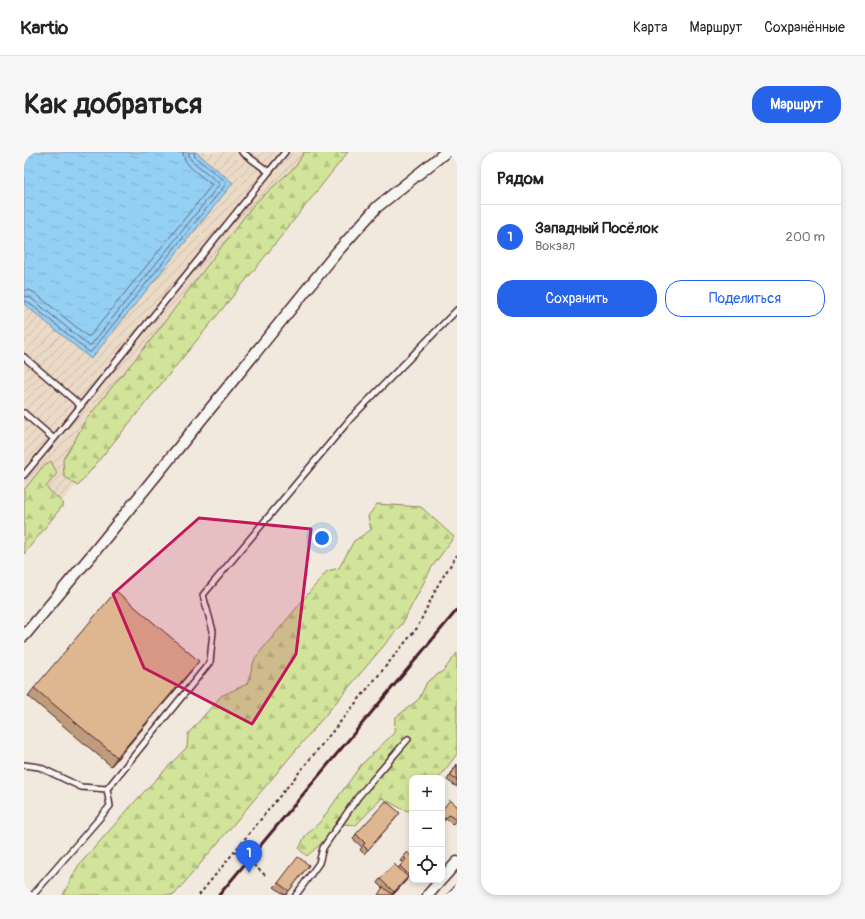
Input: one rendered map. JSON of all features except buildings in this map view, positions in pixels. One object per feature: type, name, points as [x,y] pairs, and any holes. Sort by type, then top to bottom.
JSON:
[{"type":"street","points":[[24,636],[337,252],[377,207],[446,152]]},
{"type":"street","points":[[445,875],[457,862]]},
{"type":"street","points":[[428,895],[438,883]]},
{"type":"lane","points":[[242,152],[268,172]]},
{"type":"lane","points":[[24,475],[285,152]]},
{"type":"lane","points":[[33,895],[110,806],[107,789],[210,662],[213,631],[203,595],[351,418],[457,310]]},
{"type":"lane","points":[[24,357],[81,406]]},
{"type":"lane","points":[[24,413],[54,439]]},
{"type":"lane","points":[[296,895],[319,863],[323,848],[358,797],[408,739]]},
{"type":"lane","points":[[24,765],[39,767],[81,787],[107,789]]},
{"type":"path","points":[[200,895],[417,628],[439,583],[457,555]]},
{"type":"path","points":[[234,852],[242,855],[265,875]]},
{"type":"highlighted area","points":[[199,518],[311,529],[296,654],[252,724],[144,668],[113,594]]},
{"type":"shaded area","points":[[24,152],[348,152],[24,549]]},
{"type":"green space","points":[[304,152],[348,152],[78,486],[64,476],[63,459],[85,421],[150,341],[254,204],[296,166]]},
{"type":"green space","points":[[51,461],[57,473],[46,487],[64,504],[24,554],[24,490],[43,466]]},
{"type":"green space","points":[[377,504],[421,507],[454,537],[432,567],[402,624],[174,895],[63,895],[78,866],[140,796],[187,747],[188,734],[221,696],[247,684],[255,658],[327,571],[339,568],[354,541],[371,530],[368,516]]},
{"type":"green space","points":[[457,653],[457,754],[441,775],[409,775],[409,811],[382,798],[356,825],[343,824],[307,856],[299,849],[305,836],[320,822],[361,765],[394,733],[395,718],[419,699],[427,682],[444,670]]},
{"type":"water","points":[[24,152],[196,152],[233,183],[91,359],[24,304]]},
{"type":"railway","points":[[219,895],[457,610]]},
{"type":"place","name":"Западный Посёлок","points":[[249,873]]}]
